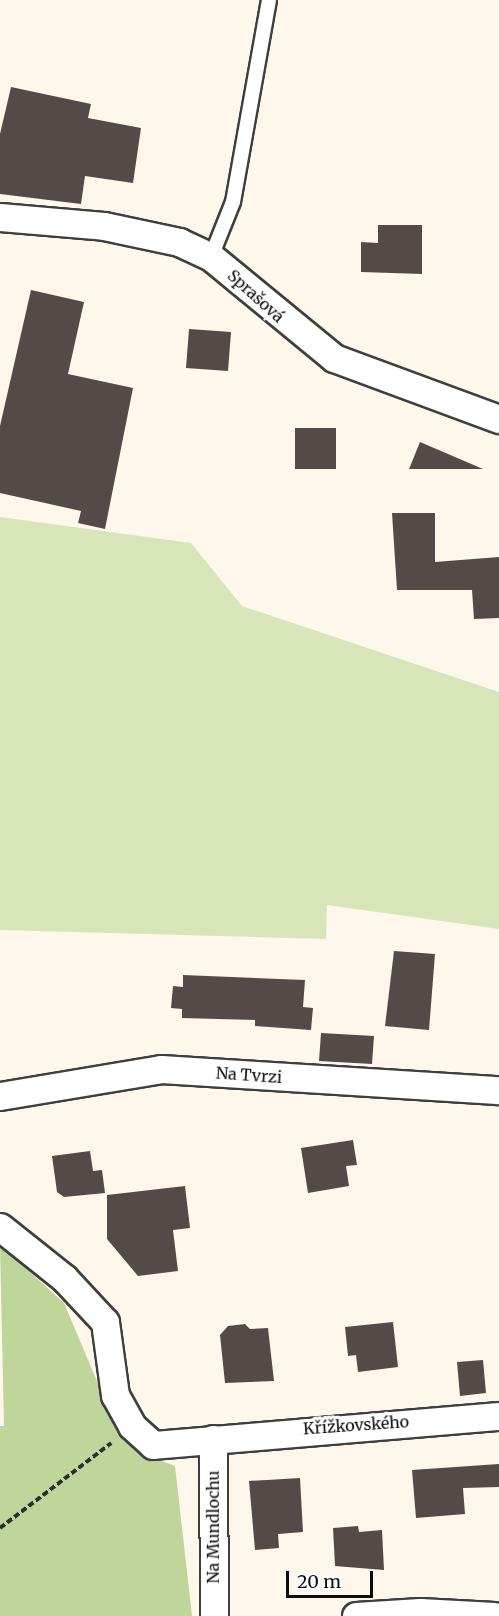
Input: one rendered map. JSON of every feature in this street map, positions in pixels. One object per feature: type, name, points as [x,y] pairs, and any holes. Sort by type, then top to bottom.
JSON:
[{"type":"street","name":"Sprašová","points":[[0,217],[142,232],[211,257],[334,358],[499,419]]},
{"type":"street","name":"Na Tvrzi","points":[[0,1096],[161,1069],[499,1090]]},
{"type":"street","points":[[0,1227],[64,1278],[105,1322],[115,1395],[132,1426]]},
{"type":"street","name":"Křížkovského","points":[[132,1426],[153,1445],[499,1416]]},
{"type":"street","name":"Na Mundlochu","points":[[213,1439],[214,1616]]},
{"type":"street","points":[[356,1616],[420,1612],[494,1616]]},
{"type":"lane","points":[[211,257],[234,202],[269,0]]},
{"type":"path","points":[[0,1528],[132,1426]]},
{"type":"green space","points":[[0,517],[191,543],[242,606],[499,692],[499,929],[327,905],[326,939],[0,930]]},
{"type":"green space","points":[[0,1245],[64,1303],[118,1431],[148,1456],[175,1466],[192,1616],[0,1616],[0,1426],[4,1426]]},
{"type":"building","points":[[11,87],[91,104],[88,118],[141,128],[133,183],[85,176],[81,204],[0,194],[0,134]]},
{"type":"building","points":[[378,225],[422,225],[422,274],[361,272],[361,242],[378,243]]},
{"type":"building","points":[[31,290],[84,302],[68,374],[133,388],[105,529],[78,523],[81,511],[0,493],[0,426]]},
{"type":"building","points":[[189,329],[231,332],[228,371],[186,368]]},
{"type":"building","points":[[295,428],[336,428],[336,469],[295,469]]},
{"type":"building","points":[[420,442],[483,469],[409,469]]},
{"type":"building","points":[[392,513],[435,513],[435,562],[499,557],[499,618],[474,619],[472,590],[397,590]]},
{"type":"building","points":[[394,951],[435,954],[429,1030],[385,1026]]},
{"type":"building","points":[[183,975],[305,980],[303,1007],[313,1008],[311,1030],[255,1026],[255,1020],[182,1018],[182,1009],[171,1008],[173,986],[183,987]]},
{"type":"building","points":[[321,1033],[374,1036],[372,1064],[319,1061]]},
{"type":"building","points":[[353,1140],[357,1165],[346,1166],[349,1186],[308,1193],[301,1148]]},
{"type":"building","points":[[90,1151],[93,1171],[102,1170],[105,1193],[64,1197],[57,1192],[52,1156]]},
{"type":"building","points":[[185,1186],[190,1228],[173,1230],[178,1271],[138,1276],[107,1239],[107,1195]]},
{"type":"building","points":[[393,1322],[398,1367],[358,1372],[356,1355],[348,1356],[345,1327]]},
{"type":"building","points":[[245,1324],[250,1329],[268,1328],[274,1381],[225,1383],[220,1335],[228,1326]]},
{"type":"building","points":[[483,1360],[486,1393],[460,1396],[457,1362]]},
{"type":"building","points":[[499,1464],[499,1487],[463,1488],[465,1514],[416,1518],[412,1470]]},
{"type":"building","points":[[300,1478],[303,1532],[278,1534],[279,1548],[255,1550],[249,1481]]},
{"type":"building","points":[[358,1526],[359,1532],[382,1530],[384,1570],[335,1566],[333,1528]]}]
